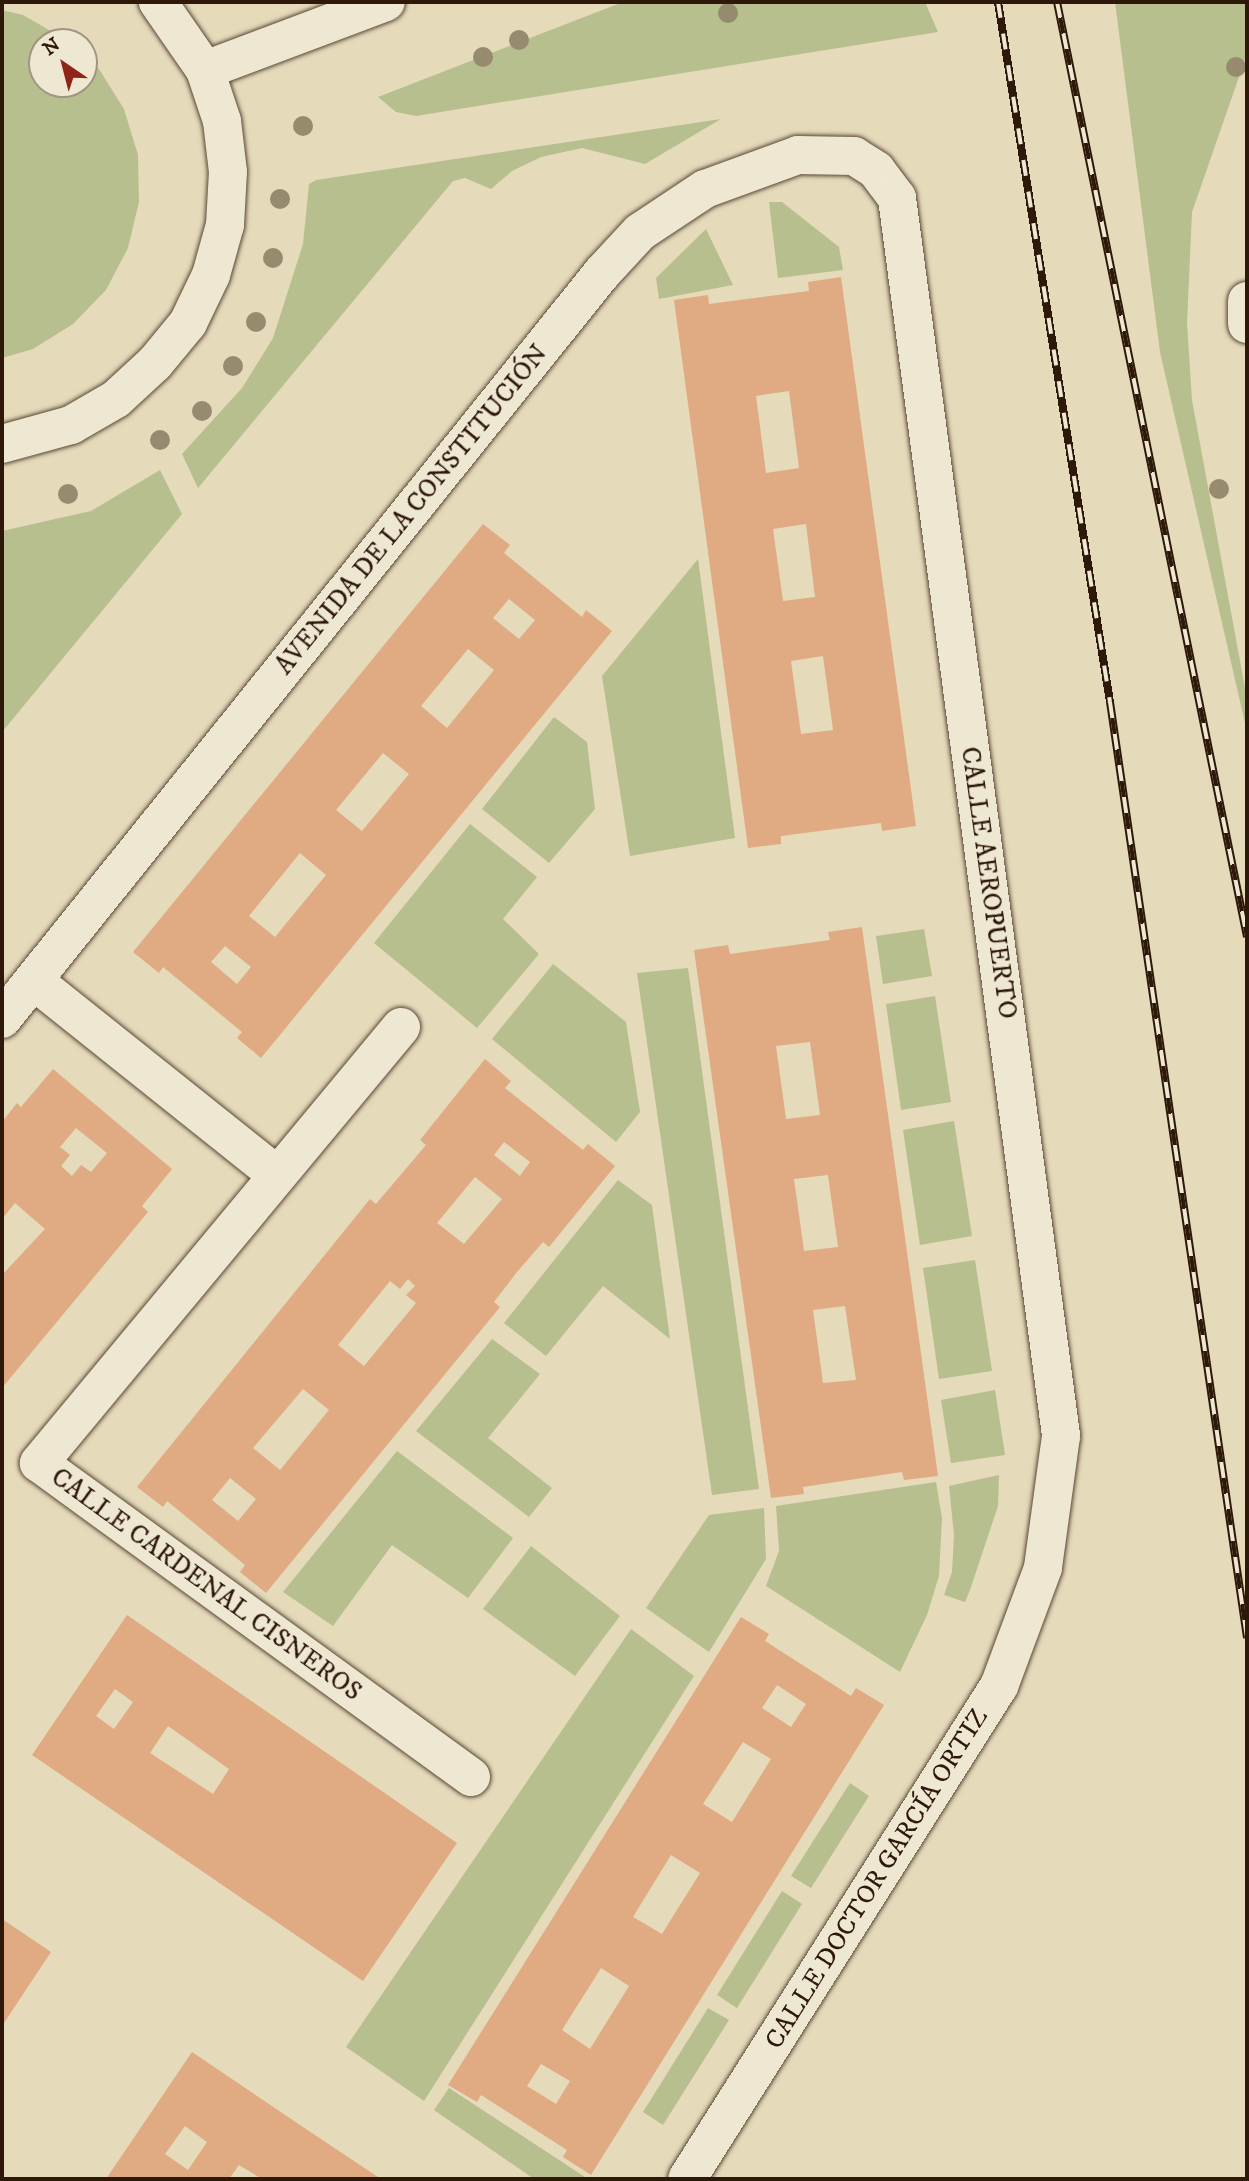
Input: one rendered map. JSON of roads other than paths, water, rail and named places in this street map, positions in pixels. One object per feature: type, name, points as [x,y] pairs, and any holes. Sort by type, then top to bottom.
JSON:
[{"type":"street","points":[[2,444],[71,425],[116,399],[155,363],[188,323],[211,275],[225,225],[228,172],[222,121],[205,71],[182,31],[158,2]]},
{"type":"street","points":[[205,71],[386,2]]},
{"type":"street","name":"AVENIDA DE LA CONSTITUCIÓN","points":[[2,1019],[602,273],[640,232],[705,189],[798,155],[855,156],[876,170],[897,198]]},
{"type":"street","name":"CALLE AEROPUERTO","points":[[897,198],[1061,1436],[1043,1568]]},
{"type":"street","points":[[1247,301],[1247,324]]},
{"type":"street","points":[[34,981],[277,1175]]},
{"type":"street","name":"CALLE CARDENAL CISNEROS","points":[[401,1027],[39,1463],[471,1777]]},
{"type":"street","name":"CALLE DOCTOR GARCÍA ORTIZ","points":[[687,2179],[999,1686],[1043,1568]]},
{"type":"railway","points":[[998,2],[1110,702],[1247,1638]]},
{"type":"railway","points":[[1057,2],[1247,937]]}]
